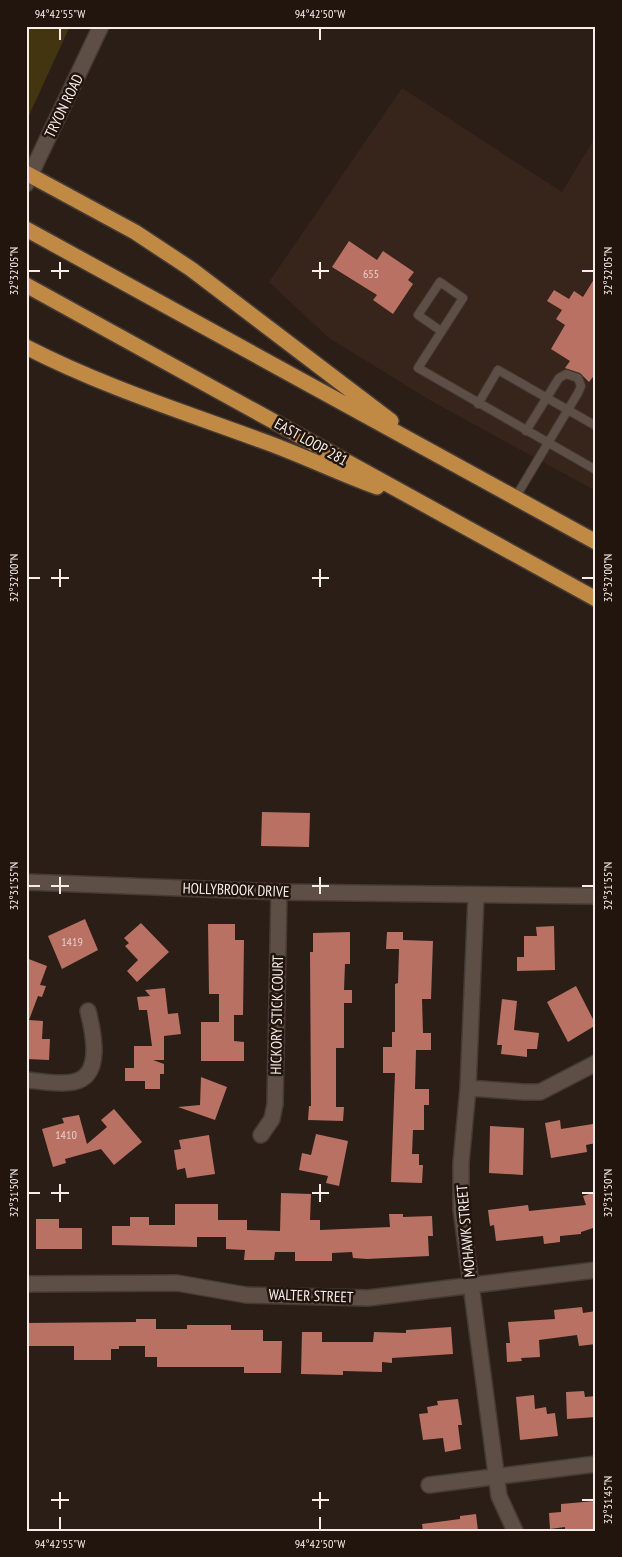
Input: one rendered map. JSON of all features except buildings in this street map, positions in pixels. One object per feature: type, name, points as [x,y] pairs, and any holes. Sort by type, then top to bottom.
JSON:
[{"type":"highway","points":[[28,178],[135,232],[191,269],[338,382],[440,457]]},
{"type":"highway","points":[[26,229],[596,542]]},
{"type":"highway","name":"EAST LOOP 281","points":[[26,285],[596,599]]},
{"type":"highway","points":[[26,347],[80,373],[152,403],[276,446],[421,503]]},
{"type":"street","name":"TRYON ROAD","points":[[28,178],[101,26]]},
{"type":"street","name":"HOLLYBROOK DRIVE","points":[[26,882],[279,892],[476,896],[596,896]]},
{"type":"street","name":"HICKORY STICK COURT","points":[[261,1135],[272,1119],[275,1104],[279,892]]},
{"type":"street","name":"MOHAWK STREET","points":[[476,896],[468,1088],[460,1194],[470,1286],[496,1478],[502,1505],[515,1531]]},
{"type":"street","points":[[26,1080],[72,1082],[87,1075],[93,1063],[94,1036],[88,1011]]},
{"type":"street","points":[[468,1088],[540,1092],[596,1063]]},
{"type":"street","name":"WALTER STREET","points":[[26,1284],[177,1284],[246,1294],[368,1298],[596,1270]]},
{"type":"street","points":[[429,1485],[596,1464]]},
{"type":"lane","points":[[441,331],[418,315],[440,282],[463,298],[418,368],[596,470]]},
{"type":"lane","points":[[478,404],[498,370],[596,426]]},
{"type":"lane","points":[[515,498],[568,410],[580,386],[575,376],[566,374],[559,378],[526,431]]},
{"type":"shaded area","points":[[26,26],[70,26],[26,122]]},
{"type":"shaded area","points":[[402,88],[562,192],[596,136],[596,491],[433,402],[329,338],[269,282]]}]
